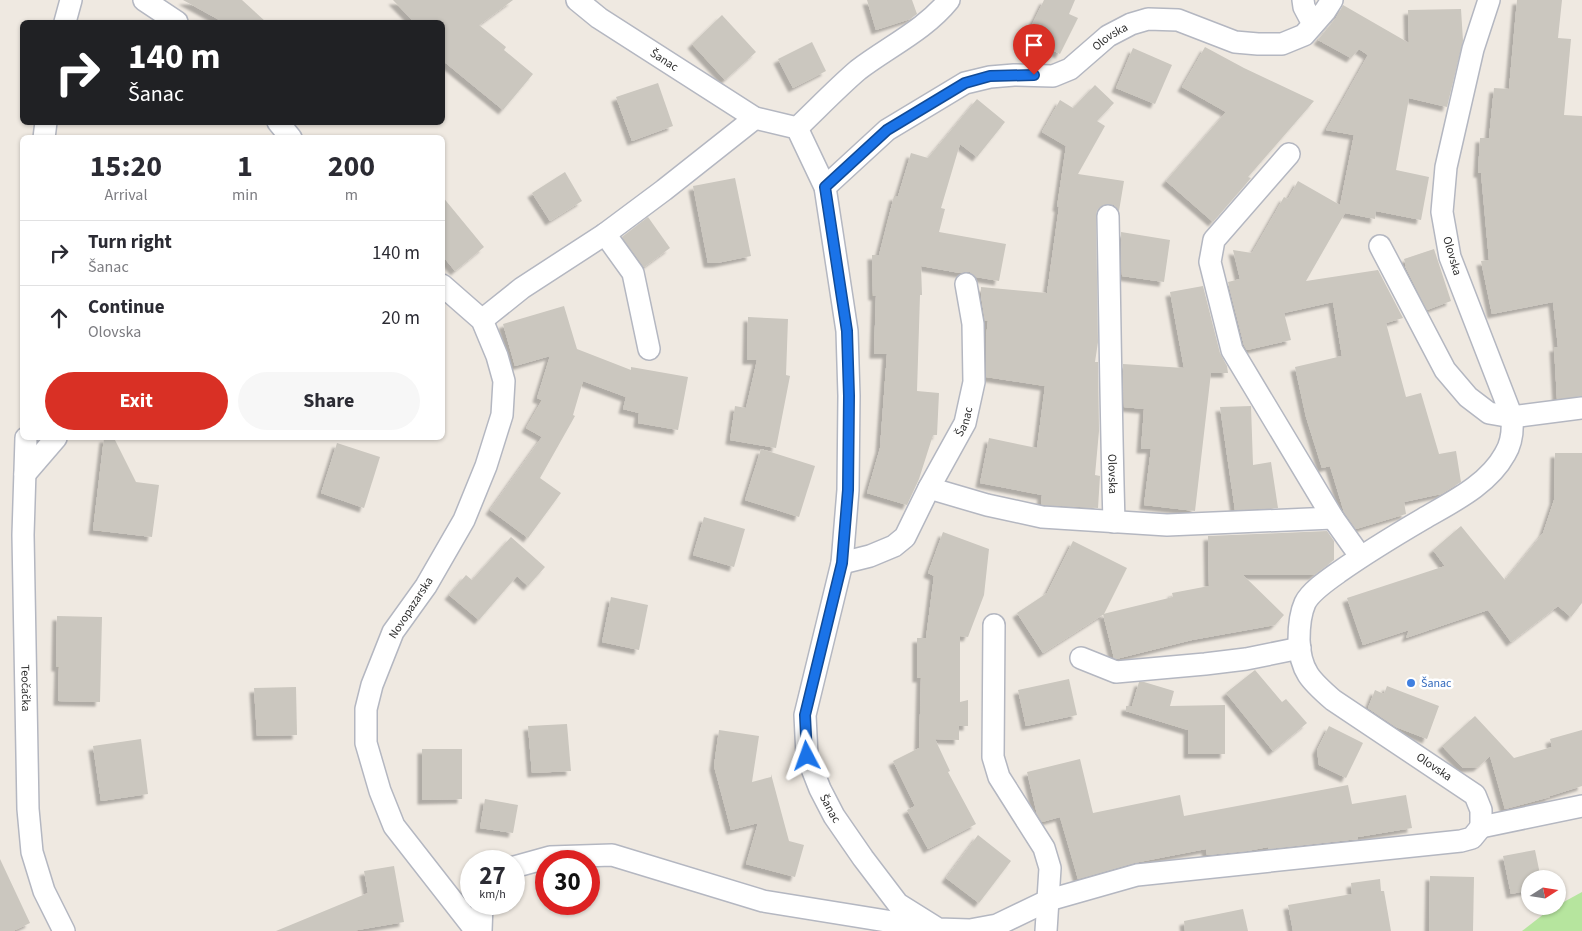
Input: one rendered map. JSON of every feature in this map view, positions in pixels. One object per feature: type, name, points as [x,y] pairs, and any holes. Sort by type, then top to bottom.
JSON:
[{"type":"street","points":[[65,20],[71,0]]},
{"type":"street","points":[[144,0],[174,20]]},
{"type":"street","name":"Šanac","points":[[577,0],[599,18],[755,118],[797,128],[825,187],[847,331],[849,396],[848,490],[842,563],[805,715],[807,756],[820,789],[834,816],[863,858],[898,904],[938,929]]},
{"type":"street","points":[[797,128],[859,70],[914,31],[949,0]]},
{"type":"street","points":[[1303,0],[1304,7],[1313,24]]},
{"type":"street","name":"Olovska","points":[[825,187],[887,130],[965,83],[990,76],[1054,76],[1070,69],[1108,36],[1131,24],[1148,18],[1178,20],[1235,42],[1282,44],[1304,35],[1332,0]]},
{"type":"street","name":"Olovska","points":[[1481,827],[1481,810],[1475,795],[1333,700],[1315,685],[1305,670],[1300,648],[1299,626],[1306,601],[1322,584],[1360,556],[1460,497],[1483,480],[1506,454],[1513,432],[1512,417],[1450,257],[1442,212],[1448,158],[1473,49],[1489,0]]},
{"type":"street","points":[[482,320],[522,288],[605,234],[755,118]]},
{"type":"street","points":[[281,125],[289,135]]},
{"type":"street","points":[[1289,154],[1214,240],[1210,262],[1232,350],[1333,518],[1360,556]]},
{"type":"street","name":"Olovska","points":[[1108,216],[1114,522]]},
{"type":"street","points":[[605,234],[633,273],[649,349]]},
{"type":"street","points":[[1380,246],[1445,370],[1468,397],[1489,413],[1512,417],[1582,408]]},
{"type":"street","name":"Šanac","points":[[842,563],[870,556],[894,546],[905,537],[929,488],[965,423],[974,382],[973,324],[966,284]]},
{"type":"street","name":"Novopazarska","points":[[445,288],[482,320],[497,356],[504,381],[502,414],[486,466],[464,520],[426,586],[393,632],[372,685],[366,709],[366,743],[380,791],[394,826],[476,931]]},
{"type":"street","name":"Teočačka","points":[[26,440],[23,535],[24,632],[27,773],[31,844],[44,891],[64,931]]},
{"type":"street","points":[[25,474],[54,440]]},
{"type":"street","points":[[929,488],[987,505],[1042,517],[1167,525],[1333,518]]},
{"type":"street","points":[[994,625],[993,757],[999,778],[1044,848],[1050,868],[1046,931]]},
{"type":"street","points":[[1081,658],[1116,672],[1246,659],[1300,648]]},
{"type":"street","points":[[525,864],[550,857],[612,855],[763,901],[938,929],[970,930],[997,925],[1049,900],[1137,875],[1461,841],[1472,838],[1481,827],[1582,806]]},
{"type":"street","points":[[481,931],[482,915]]},
{"type":"green space","points":[[1582,892],[1582,931],[1522,931],[1543,915],[1566,915],[1566,901]]},
{"type":"building","points":[[183,0],[242,0],[264,20],[219,20]]},
{"type":"building","points":[[393,0],[513,0],[479,25],[506,47],[504,50],[533,74],[503,110],[445,62],[445,20],[412,20]]},
{"type":"building","points":[[867,0],[912,0],[917,14],[910,19],[876,30]]},
{"type":"building","points":[[1044,0],[1075,0],[1069,14],[1078,18],[1060,54],[1026,37]]},
{"type":"building","points":[[1517,0],[1562,0],[1558,38],[1571,39],[1564,115],[1582,116],[1582,396],[1557,399],[1554,347],[1558,347],[1553,302],[1492,314],[1481,261],[1489,260],[1481,173],[1478,173],[1480,138],[1489,138],[1494,88],[1509,89]]},
{"type":"building","points":[[1343,5],[1409,43],[1408,10],[1461,9],[1463,41],[1447,107],[1409,98],[1396,170],[1429,177],[1421,220],[1376,211],[1375,219],[1345,213],[1306,281],[1378,270],[1403,318],[1386,323],[1406,397],[1421,393],[1439,454],[1456,451],[1461,482],[1441,494],[1404,502],[1406,514],[1356,529],[1344,512],[1330,466],[1322,468],[1306,417],[1295,367],[1342,356],[1333,302],[1284,313],[1291,340],[1247,350],[1244,345],[1228,282],[1240,279],[1233,250],[1252,253],[1284,197],[1288,199],[1298,181],[1340,205],[1354,135],[1326,130],[1368,55],[1359,49],[1351,58],[1318,40],[1336,18]]},
{"type":"building","points":[[722,15],[756,52],[725,80],[692,44]]},
{"type":"building","points":[[812,42],[826,71],[793,88],[778,59]]},
{"type":"building","points":[[1205,47],[1244,68],[1314,101],[1248,177],[1251,178],[1213,222],[1166,181],[1226,112],[1182,87]]},
{"type":"building","points":[[1133,48],[1172,65],[1155,104],[1116,88]]},
{"type":"building","points":[[658,83],[673,126],[632,141],[616,97]]},
{"type":"building","points":[[1095,85],[1114,103],[1097,121],[1105,126],[1078,174],[1124,181],[1119,211],[1114,205],[1107,204],[1097,210],[1096,216],[1098,342],[1095,362],[1098,362],[1099,431],[1095,475],[1100,476],[1098,508],[1044,505],[1041,504],[1042,495],[980,483],[989,438],[1037,448],[1045,386],[986,377],[988,321],[985,321],[981,287],[1047,293],[1066,146],[1042,132],[1060,100],[1073,108]]},
{"type":"building","points":[[977,99],[1005,122],[977,157],[960,144],[941,208],[945,209],[939,232],[1006,244],[999,281],[976,277],[970,272],[960,273],[921,266],[922,295],[920,295],[917,391],[939,393],[937,435],[933,435],[919,479],[907,505],[867,493],[880,448],[887,354],[874,354],[876,296],[873,296],[872,255],[879,255],[894,196],[898,196],[911,153],[928,158]]},
{"type":"building","points":[[565,172],[582,201],[550,221],[532,193]]},
{"type":"building","points":[[735,178],[751,256],[708,263],[693,186]]},
{"type":"building","points":[[445,200],[484,247],[455,271],[445,259]]},
{"type":"building","points":[[648,217],[670,248],[644,267],[622,237]]},
{"type":"building","points":[[1121,232],[1170,240],[1164,282],[1122,276]]},
{"type":"building","points":[[1434,249],[1451,301],[1427,310],[1405,266],[1404,259]]},
{"type":"building","points":[[1203,286],[1220,353],[1227,366],[1228,373],[1211,373],[1195,511],[1144,505],[1151,449],[1141,449],[1144,409],[1124,407],[1123,364],[1184,368],[1170,292]]},
{"type":"building","points":[[564,306],[577,349],[631,370],[631,367],[688,377],[678,430],[638,423],[639,413],[623,409],[626,397],[583,381],[573,415],[575,416],[540,478],[561,493],[528,538],[490,510],[542,437],[526,428],[542,400],[537,398],[550,356],[515,366],[503,324]]},
{"type":"building","points":[[748,317],[788,319],[786,375],[790,376],[776,448],[730,440],[735,406],[746,408],[757,360],[747,360]]},
{"type":"building","points":[[1251,406],[1253,465],[1271,462],[1278,508],[1235,510],[1220,407]]},
{"type":"building","points":[[104,440],[115,440],[136,482],[159,485],[152,537],[93,530]]},
{"type":"building","points":[[337,443],[380,457],[364,508],[321,493]]},
{"type":"building","points":[[761,449],[815,466],[799,517],[745,500]]},
{"type":"building","points":[[1555,453],[1582,453],[1582,603],[1571,617],[1558,606],[1511,642],[1488,610],[1406,638],[1409,630],[1363,645],[1347,598],[1445,566],[1433,550],[1461,526],[1505,580],[1543,533],[1554,500]]},
{"type":"building","points":[[704,517],[745,529],[734,567],[693,555]]},
{"type":"building","points":[[1327,531],[1334,541],[1334,560],[1314,575],[1243,575],[1284,615],[1275,625],[1192,640],[1114,658],[1103,614],[1173,597],[1172,593],[1209,586],[1208,536]]},
{"type":"building","points":[[943,532],[989,549],[984,595],[968,637],[960,636],[960,702],[968,700],[968,726],[959,726],[959,740],[935,739],[950,771],[948,772],[976,824],[928,849],[907,810],[915,806],[893,761],[919,748],[921,678],[917,678],[917,638],[926,638],[934,576],[928,573]]},
{"type":"building","points":[[511,537],[545,567],[528,586],[517,576],[479,620],[449,595],[466,575],[472,580]]},
{"type":"building","points":[[1073,541],[1127,568],[1104,614],[1043,653],[1017,613],[1047,593]]},
{"type":"building","points":[[611,597],[648,605],[639,650],[602,642]]},
{"type":"building","points":[[57,616],[102,617],[100,702],[58,701],[59,667],[56,667]]},
{"type":"building","points":[[1255,670],[1282,702],[1286,699],[1307,723],[1273,751],[1226,693]]},
{"type":"building","points":[[1069,679],[1077,715],[1026,726],[1018,690]]},
{"type":"building","points":[[1139,682],[1174,691],[1170,706],[1225,705],[1225,754],[1188,754],[1188,730],[1126,711],[1126,706],[1132,706]]},
{"type":"building","points":[[1387,686],[1439,706],[1427,739],[1396,727],[1368,708],[1375,690],[1384,694]]},
{"type":"building","points":[[296,687],[297,735],[257,736],[254,688]]},
{"type":"building","points":[[1475,716],[1514,758],[1552,747],[1550,739],[1582,730],[1582,786],[1505,809],[1490,756],[1478,767],[1463,768],[1442,746]]},
{"type":"building","points":[[567,724],[571,771],[532,773],[528,726]]},
{"type":"building","points":[[1329,726],[1363,743],[1346,778],[1319,765],[1317,750]]},
{"type":"building","points":[[719,730],[759,736],[752,782],[771,777],[771,774],[789,841],[804,845],[795,877],[746,864],[758,823],[731,830],[714,766]]},
{"type":"building","points":[[141,739],[148,794],[101,801],[93,746]]},
{"type":"building","points":[[422,749],[462,749],[462,799],[422,800]]},
{"type":"building","points":[[1080,759],[1093,813],[1180,795],[1184,816],[1348,785],[1352,804],[1406,795],[1412,828],[1358,837],[1358,839],[1268,849],[1268,847],[1207,855],[1206,849],[1134,863],[1078,879],[1060,817],[1042,822],[1037,814],[1027,772]]},
{"type":"building","points":[[485,799],[518,805],[513,833],[480,828]]},
{"type":"building","points":[[978,835],[1011,861],[979,903],[946,878]]},
{"type":"building","points":[[1535,850],[1539,870],[1521,870],[1521,892],[1511,894],[1503,856]]},
{"type":"building","points":[[0,859],[30,923],[13,931],[0,931]]},
{"type":"building","points":[[394,866],[404,922],[352,931],[276,931],[368,893],[364,871]]},
{"type":"building","points":[[1430,876],[1474,877],[1473,931],[1429,931]]},
{"type":"building","points":[[1380,879],[1381,891],[1384,891],[1391,931],[1293,931],[1288,905],[1352,894],[1351,883]]},
{"type":"building","points":[[1243,909],[1248,931],[1185,931],[1184,921]]},
{"type":"place","name":"Šanac","points":[[1411,683]]},
{"type":"route","points":[[807,756],[805,715],[842,563],[848,490],[849,396],[847,331],[825,187],[887,130],[965,83],[990,76],[1034,75]]}]
